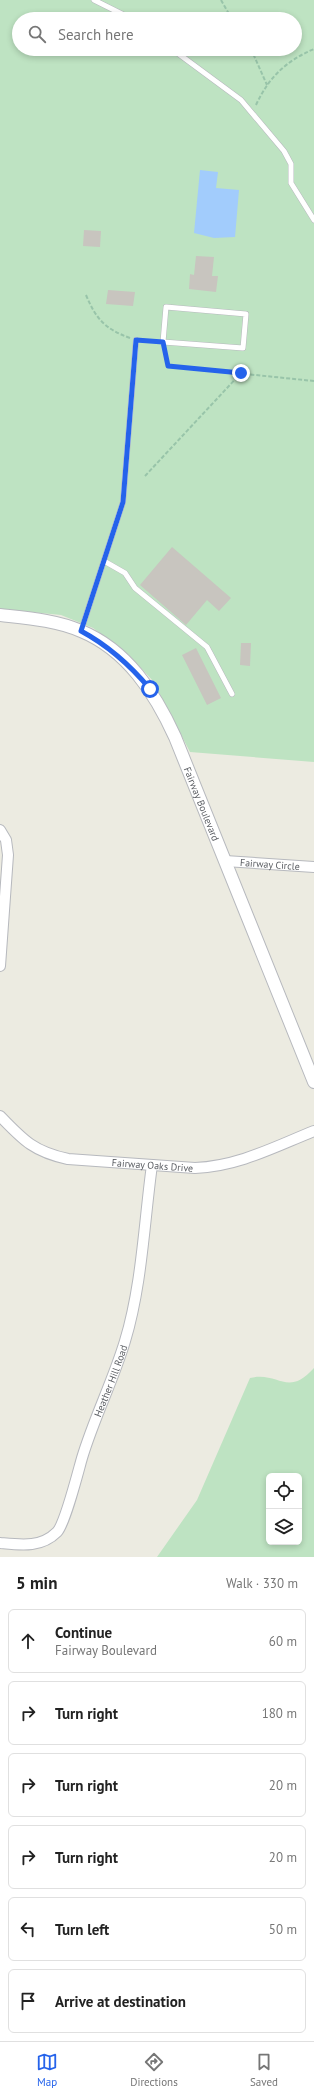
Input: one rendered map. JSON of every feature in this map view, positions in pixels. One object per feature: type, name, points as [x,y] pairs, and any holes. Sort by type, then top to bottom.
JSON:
[{"type":"street","name":"Fairway Boulevard","points":[[0,615],[37,620],[81,631],[101,642],[119,655],[150,689],[173,732],[314,1082]]},
{"type":"street","points":[[0,830],[6,840],[8,856],[0,966]]},
{"type":"street","name":"Fairway Circle","points":[[225,861],[314,868]]},
{"type":"street","name":"Fairway Oaks Drive","points":[[0,1116],[27,1142],[40,1151],[53,1156],[68,1159],[195,1168],[222,1166],[234,1163],[314,1131]]},
{"type":"street","name":"Heather Hill Road","points":[[0,1543],[27,1545],[44,1542],[58,1531],[65,1515],[85,1449],[125,1341],[134,1306],[152,1165]]},
{"type":"lane","points":[[94,0],[118,12]]},
{"type":"lane","points":[[181,56],[241,100],[284,151],[291,164],[291,183],[314,220]]},
{"type":"lane","points":[[166,307],[246,314],[243,348],[163,342],[166,307]]},
{"type":"lane","points":[[81,631],[123,502],[136,340]]},
{"type":"lane","points":[[104,561],[125,573],[134,588],[207,647],[232,694]]},
{"type":"path","points":[[221,0],[228,12]]},
{"type":"path","points":[[302,54],[314,49]]},
{"type":"path","points":[[254,56],[267,85]]},
{"type":"path","points":[[252,114],[267,85],[294,58],[298,56]]},
{"type":"path","points":[[86,295],[94,314],[105,325],[119,334],[136,340],[163,342],[168,366],[314,381]]},
{"type":"path","points":[[145,476],[241,373]]},
{"type":"green space","points":[[0,0],[314,0],[314,762],[190,752],[153,681],[129,655],[93,628],[61,615],[0,609]]},
{"type":"green space","points":[[314,1368],[314,1557],[157,1557],[197,1500],[250,1378],[268,1378],[290,1383],[305,1377]]},
{"type":"water","points":[[200,170],[218,172],[216,188],[239,190],[235,237],[214,238],[194,233]]},
{"type":"building","points":[[84,230],[101,231],[100,247],[83,246]]},
{"type":"building","points":[[196,256],[214,257],[212,276],[218,276],[216,292],[189,289],[190,274],[194,275]]},
{"type":"building","points":[[108,290],[135,292],[133,306],[106,304]]},
{"type":"building","points":[[172,547],[231,598],[219,611],[207,600],[186,625],[140,585]]},
{"type":"building","points":[[241,643],[251,643],[250,666],[240,665]]},
{"type":"building","points":[[196,648],[221,698],[207,705],[182,655]]},
{"type":"route","points":[[150,689],[119,655],[101,642],[81,631],[123,502],[136,340],[163,342],[168,366],[241,373]]}]
